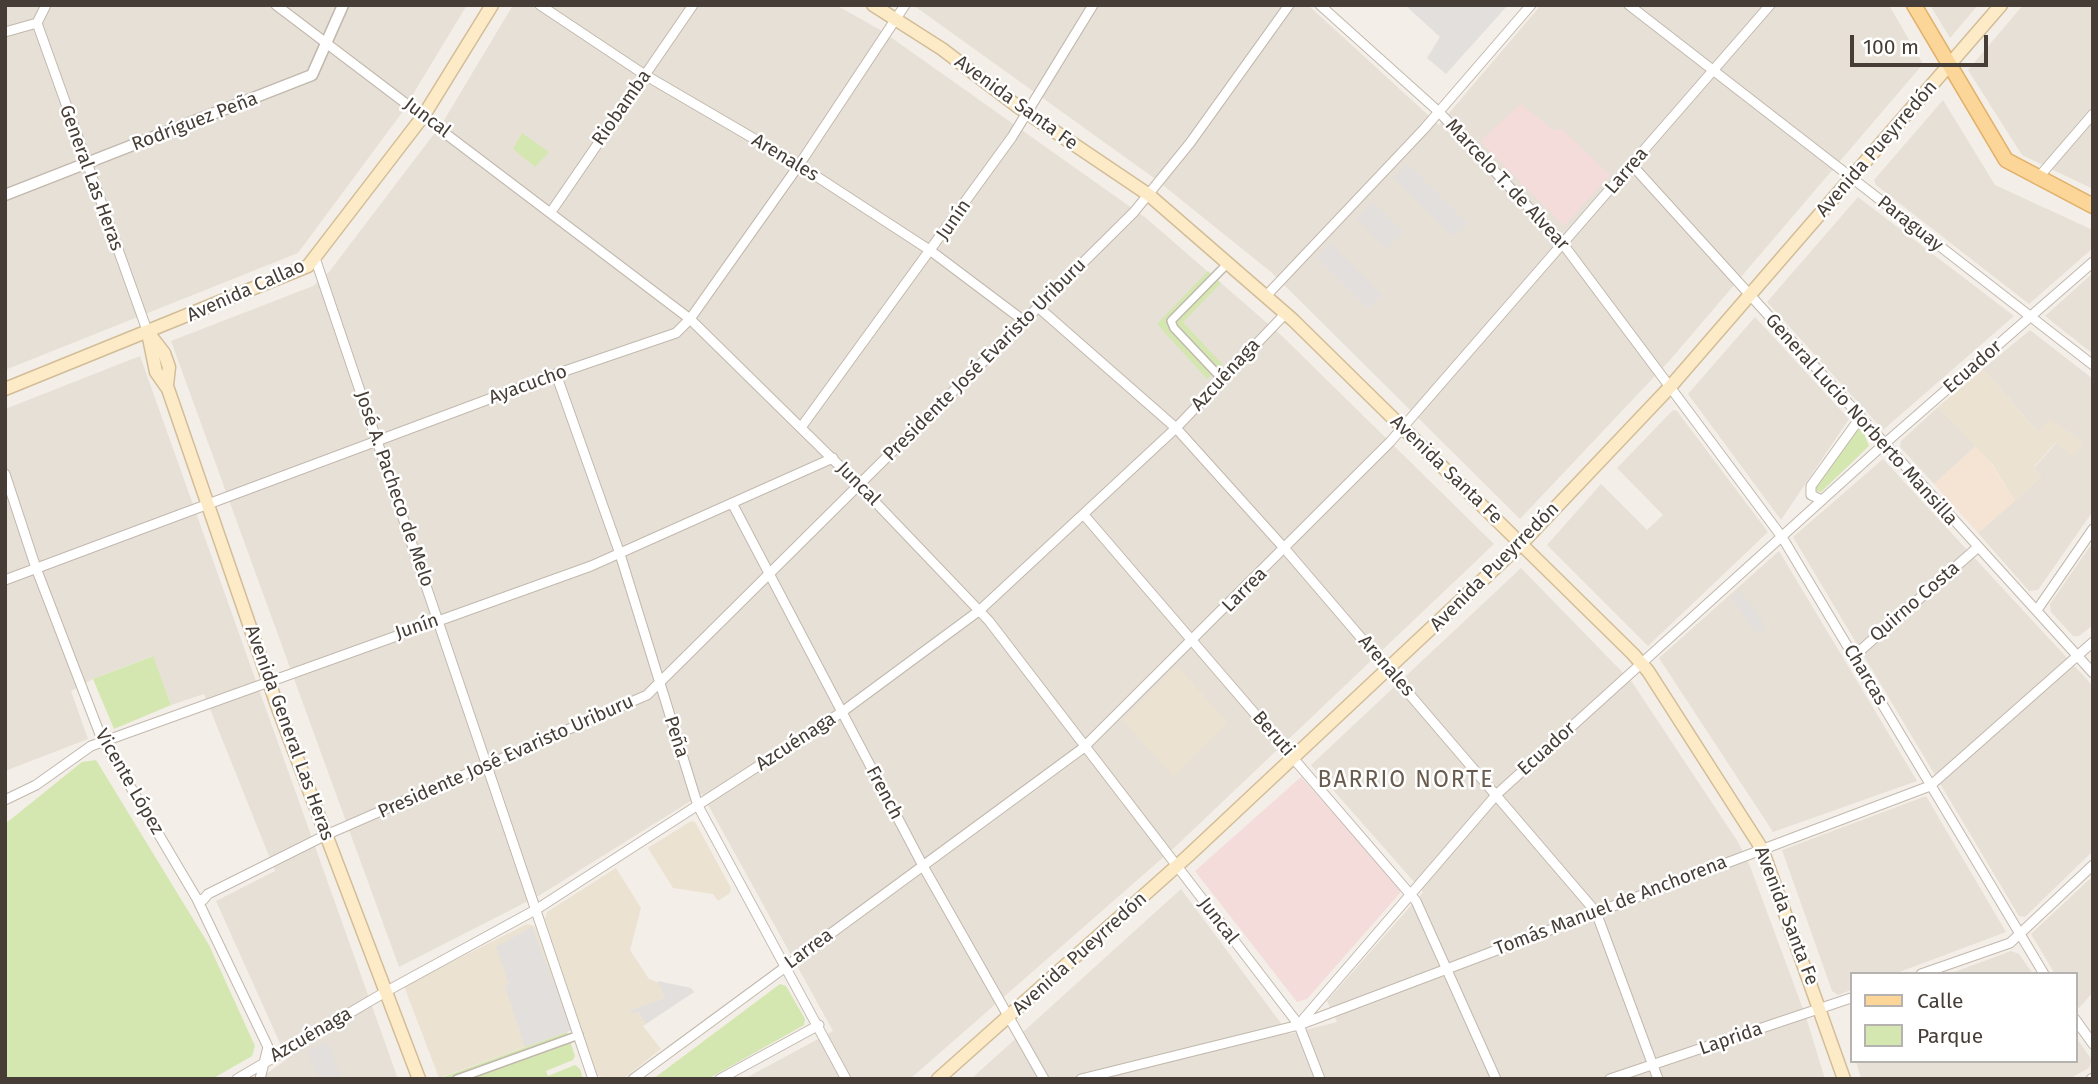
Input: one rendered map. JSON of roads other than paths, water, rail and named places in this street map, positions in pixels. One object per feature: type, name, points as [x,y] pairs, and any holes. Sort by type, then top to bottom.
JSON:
[{"type":"main road","name":"Avenida Callao","points":[[5,389],[298,272],[315,258],[424,115],[492,5]]},
{"type":"main road","name":"Avenida Santa Fe","points":[[873,5],[897,18],[1027,113],[1149,195],[1286,313],[1641,664],[1762,849],[1821,1009],[1843,1079]]},
{"type":"main road","points":[[1913,5],[2001,155],[2012,165],[2037,179],[2093,206]]},
{"type":"main road","name":"Avenida Pueyrredón","points":[[938,1079],[1177,867],[1521,543],[1670,387],[2001,5]]},
{"type":"main road","name":"Avenida General Las Heras","points":[[148,333],[153,364],[167,385],[268,680],[419,1079]]},
{"type":"street","points":[[5,33],[37,23],[46,5]]},
{"type":"street","name":"Juncal","points":[[276,5],[690,319],[802,426],[980,610],[1083,748],[1299,1025],[1320,1079]]},
{"type":"street","name":"Rodríguez Peña","points":[[5,195],[312,75],[328,45],[343,5]]},
{"type":"street","name":"Arenales","points":[[540,5],[645,75],[799,165],[931,251],[1024,321]]},
{"type":"street","name":"Riobamba","points":[[551,212],[693,5]]},
{"type":"street","name":"Ayacucho","points":[[5,580],[556,374],[676,333],[690,319],[799,165],[905,5]]},
{"type":"street","name":"Junín","points":[[802,426],[931,251],[1027,113],[1093,5]]},
{"type":"street","name":"Presidente José Evaristo Uriburu","points":[[197,899],[203,900],[208,894],[326,835],[647,695],[1149,195],[1289,5]]},
{"type":"street","name":"Marcelo T. de Alvear","points":[[1320,5],[1439,112],[1563,243],[1670,387]]},
{"type":"street","points":[[1266,296],[1439,112],[1531,5]]},
{"type":"street","name":"Paraguay","points":[[1629,5],[2093,365]]},
{"type":"street","name":"Larrea","points":[[633,1079],[1083,748],[1194,641],[1403,428],[1770,5]]},
{"type":"street","name":"General Las Heras","points":[[37,23],[148,333]]},
{"type":"street","points":[[2037,179],[2093,114]]},
{"type":"street","name":"General Lucio Norberto Mansilla","points":[[1632,165],[1883,445],[2093,673]]},
{"type":"street","name":"José A. Pacheco de Melo","points":[[315,258],[593,1079]]},
{"type":"street","name":"Ecuador","points":[[1299,1025],[1410,892],[1497,794],[1883,445],[2093,262]]},
{"type":"street","points":[[1222,379],[1174,328],[1171,321],[1228,263]]},
{"type":"street","name":"Arenales","points":[[1038,307],[1176,428],[1285,549],[1597,912],[1658,1079]]},
{"type":"street","name":"Azcuénaga","points":[[237,1079],[387,991],[537,909],[842,712],[980,610],[1176,428],[1286,313]]},
{"type":"street","name":"Peña","points":[[556,374],[620,554],[698,806],[787,965],[846,1079]]},
{"type":"street","name":"Charcas","points":[[1670,387],[1782,537],[2043,972]]},
{"type":"street","points":[[1822,500],[1811,495],[1811,486],[1860,418]]},
{"type":"street","name":"Junín","points":[[5,800],[36,785],[91,747],[268,680],[620,554],[833,458]]},
{"type":"street","name":"Vicente López","points":[[5,474],[36,568],[103,743],[197,899],[268,1047],[266,1061]]},
{"type":"street","name":"French","points":[[732,502],[923,866],[1044,1079]]},
{"type":"street","name":"Beruti","points":[[1084,515],[1410,892],[1496,1079]]},
{"type":"street","points":[[2037,610],[2093,529]]},
{"type":"street","name":"Quirno Costa","points":[[1854,656],[1977,548]]},
{"type":"street","name":"Tomás Manuel de Anchorena","points":[[1081,1079],[1299,1025],[1930,786],[2093,642]]},
{"type":"street","points":[[1927,972],[2010,943],[2093,865]]},
{"type":"street","points":[[1329,987],[1326,994],[1329,1003],[1340,1009]]},
{"type":"street","name":"Laprida","points":[[1609,1079],[1850,998]]},
{"type":"street","points":[[2077,1022],[2093,1044]]},
{"type":"street","points":[[720,1079],[819,1025]]},
{"type":"street","points":[[457,1079],[579,1035]]},
{"type":"street","points":[[260,1079],[266,1061]]},
{"type":"district","name":"BARRIO NORTE","points":[[1406,781]]}]
